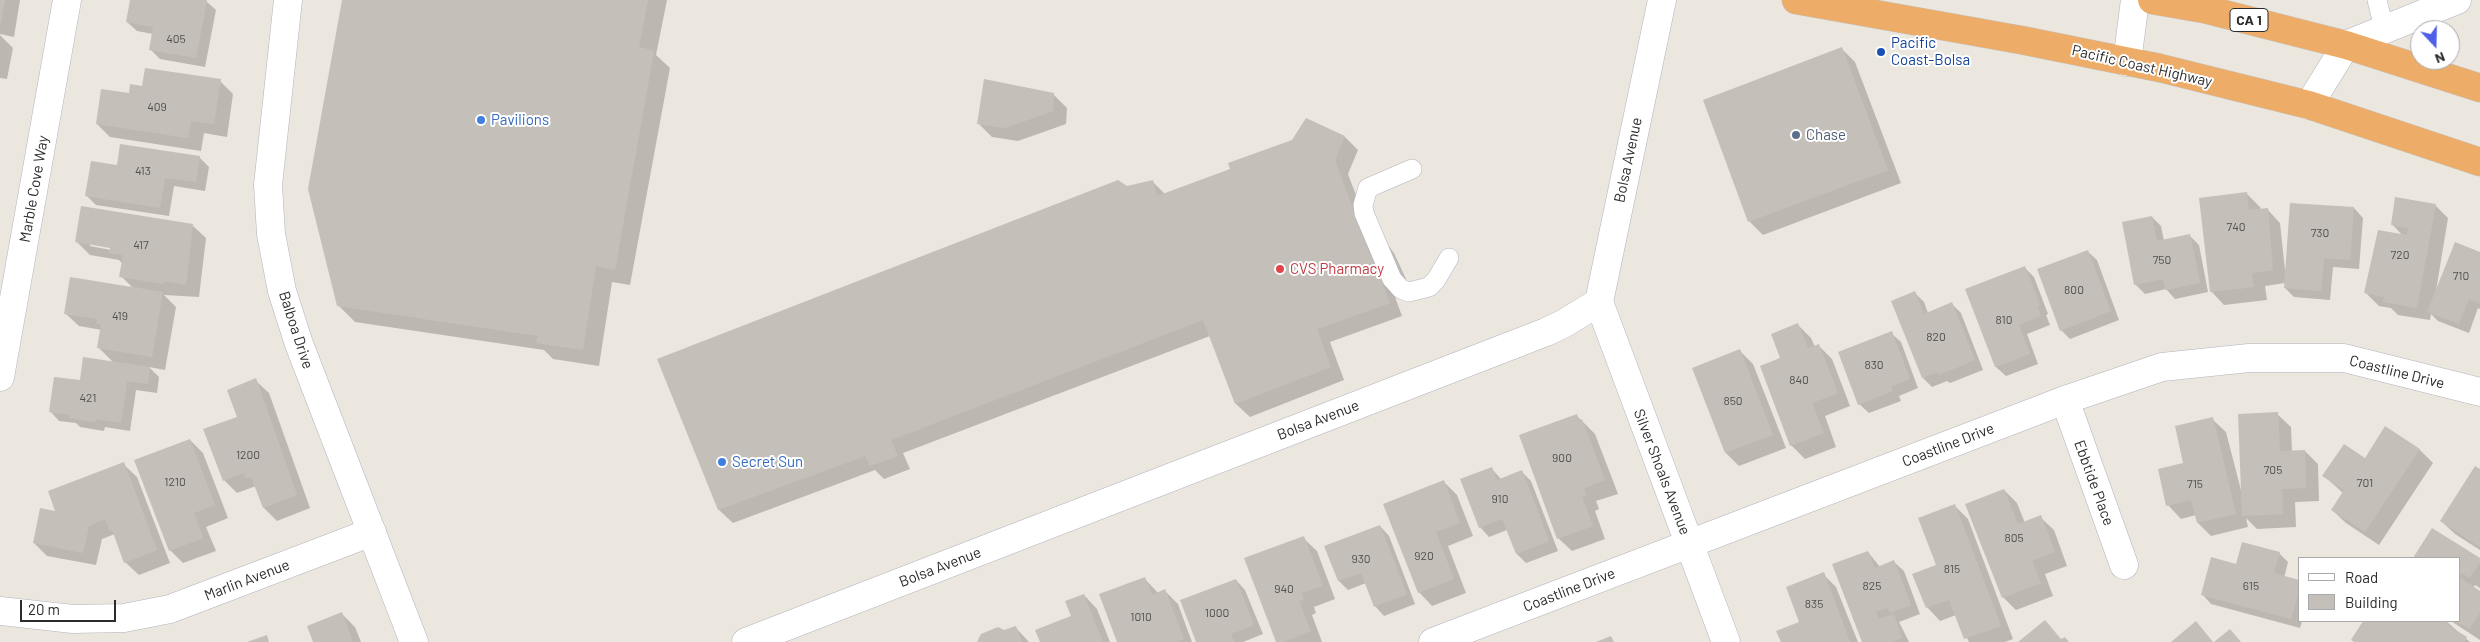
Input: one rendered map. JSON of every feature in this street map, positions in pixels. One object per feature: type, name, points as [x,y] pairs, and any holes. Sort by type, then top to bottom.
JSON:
[{"type":"highway","name":"Pacific Coast Highway","points":[[1796,0],[2021,40],[2127,62],[2309,105],[2480,162]]},
{"type":"highway","name":"CA 1","points":[[2152,0],[2204,9],[2346,45],[2480,88]]},
{"type":"street","name":"Marble Cove Way","points":[[0,378],[67,0]]},
{"type":"street","name":"Balboa Drive","points":[[288,0],[268,185],[271,234],[282,291],[299,344],[414,642]]},
{"type":"street","name":"Bolsa Avenue","points":[[746,642],[1546,332],[1599,302],[1662,0]]},
{"type":"street","points":[[2127,62],[2135,0]]},
{"type":"street","points":[[2309,105],[2346,45],[2384,28],[2458,0]]},
{"type":"street","name":"Silver Shoals Avenue","points":[[1599,302],[1726,642]]},
{"type":"street","name":"Coastline Drive","points":[[1433,642],[2065,400],[2162,367],[2249,358],[2344,358],[2480,392]]},
{"type":"street","name":"Ebbtide Place","points":[[2065,400],[2124,565]]},
{"type":"street","name":"Marlin Avenue","points":[[0,611],[74,619],[124,618],[170,609],[372,532]]},
{"type":"lane","points":[[2377,0],[2384,28]]},
{"type":"lane","points":[[1412,168],[1368,188],[1363,205],[1364,213],[1392,279],[1401,289],[1409,292],[1429,287],[1436,280],[1449,258]]},
{"type":"building","points":[[0,0],[5,0],[1,23],[0,23]]},
{"type":"building","points":[[130,0],[207,0],[196,58],[149,50],[153,27],[126,22]]},
{"type":"building","name":"Pavilions","points":[[342,0],[648,0],[639,47],[654,51],[615,270],[596,266],[583,350],[536,343],[538,336],[337,306],[308,189]]},
{"type":"building","name":"Chase","points":[[1842,47],[1888,170],[1748,222],[1703,100]]},
{"type":"building","points":[[145,68],[221,79],[214,124],[191,121],[188,138],[96,124],[101,89],[129,93],[130,84],[142,86]]},
{"type":"building","points":[[984,79],[1054,93],[1053,111],[1005,128],[977,124]]},
{"type":"building","points":[[1306,118],[1345,136],[1335,160],[1370,255],[1390,247],[1402,275],[1382,283],[1390,303],[1317,329],[1331,367],[1235,404],[1203,320],[891,440],[898,456],[870,466],[865,456],[718,510],[657,359],[1118,180],[1127,186],[1153,180],[1157,196],[1230,169],[1228,163],[1292,140]]},
{"type":"building","points":[[120,144],[200,156],[196,182],[165,178],[160,208],[85,196],[91,161],[117,165]]},
{"type":"building","points":[[2247,192],[2249,210],[2268,208],[2273,270],[2252,273],[2254,287],[2210,292],[2199,198]]},
{"type":"building","points":[[2395,197],[2436,204],[2417,308],[2383,302],[2384,297],[2364,293],[2378,230],[2407,235],[2408,228],[2391,225]]},
{"type":"building","points":[[2290,203],[2354,207],[2350,260],[2324,258],[2321,291],[2284,288]]},
{"type":"building","points":[[81,206],[193,224],[186,285],[164,281],[164,284],[119,277],[123,255],[109,253],[110,248],[75,242]]},
{"type":"building","points":[[2152,216],[2157,241],[2190,234],[2200,283],[2165,290],[2163,279],[2134,285],[2122,222]]},
{"type":"building","points":[[2455,242],[2480,252],[2480,304],[2469,299],[2459,324],[2427,312]]},
{"type":"building","points":[[2088,250],[2111,311],[2060,331],[2037,269]]},
{"type":"building","points":[[2025,266],[2040,305],[2037,306],[2041,316],[2019,325],[2030,354],[1995,367],[1965,289]]},
{"type":"building","points":[[70,277],[163,292],[152,357],[97,348],[101,324],[96,324],[97,319],[64,314]]},
{"type":"building","points":[[1915,291],[1924,314],[1952,302],[1975,360],[1939,375],[1938,372],[1922,378],[1891,301]]},
{"type":"building","points":[[1798,323],[1808,348],[1819,344],[1838,393],[1812,403],[1824,433],[1790,446],[1760,366],[1780,358],[1771,334]]},
{"type":"building","points":[[1892,331],[1910,379],[1891,386],[1893,391],[1858,405],[1838,352]]},
{"type":"building","points":[[1740,349],[1773,435],[1725,453],[1692,368]]},
{"type":"building","points":[[83,357],[150,367],[148,384],[127,381],[121,423],[96,419],[95,422],[69,418],[70,415],[49,412],[54,377],[80,380]]},
{"type":"building","points":[[256,378],[297,495],[263,508],[251,477],[246,479],[244,473],[223,481],[203,429],[237,417],[227,390]]},
{"type":"building","points":[[2278,412],[2280,451],[2305,450],[2306,488],[2282,489],[2283,514],[2242,516],[2238,414]]},
{"type":"building","points":[[1577,414],[1579,421],[1582,419],[1605,480],[1584,488],[1586,496],[1582,497],[1593,526],[1557,539],[1519,435]]},
{"type":"building","points":[[2213,417],[2236,514],[2197,523],[2191,500],[2166,506],[2158,469],[2183,463],[2175,426]]},
{"type":"building","points":[[2385,426],[2420,449],[2365,532],[2331,510],[2344,490],[2322,476],[2344,444],[2365,458]]},
{"type":"building","points":[[190,439],[215,505],[194,513],[203,538],[169,551],[134,460]]},
{"type":"building","points":[[124,462],[157,550],[124,563],[112,530],[110,531],[105,519],[89,526],[83,553],[33,543],[40,508],[55,511],[48,491]]},
{"type":"building","points":[[2475,466],[2480,469],[2480,547],[2440,521]]},
{"type":"building","points":[[1492,467],[1497,480],[1522,470],[1549,541],[1516,554],[1502,519],[1479,528],[1460,479]]},
{"type":"building","points":[[1444,480],[1460,523],[1436,532],[1454,579],[1418,593],[1383,504]]},
{"type":"building","points":[[2004,489],[2018,524],[2041,515],[2055,552],[2032,561],[2041,583],[2002,598],[1965,504]]},
{"type":"building","points":[[1955,504],[2001,626],[1964,639],[1949,600],[1926,608],[1912,574],[1936,565],[1918,518]]},
{"type":"building","points":[[1380,525],[1407,594],[1374,607],[1361,573],[1338,581],[1324,546]]},
{"type":"building","points":[[2432,528],[2480,558],[2480,562],[2470,578],[2462,573],[2460,576],[2460,557],[2414,557]]},
{"type":"building","points":[[1304,536],[1323,586],[1301,593],[1304,600],[1299,601],[1311,631],[1283,642],[1276,642],[1244,558]]},
{"type":"building","points":[[2242,542],[2280,552],[2274,573],[2298,580],[2298,594],[2291,619],[2201,595],[2211,557],[2236,564]]},
{"type":"building","points":[[1868,551],[1875,568],[1894,560],[1911,605],[1890,613],[1888,608],[1876,612],[1879,619],[1894,614],[1902,638],[1891,642],[1862,642],[1832,564]]},
{"type":"building","points":[[1824,572],[1850,642],[1781,642],[1776,631],[1799,622],[1786,587]]},
{"type":"building","points":[[1145,577],[1152,595],[1165,589],[1184,639],[1175,642],[1117,642],[1099,594]]},
{"type":"building","points":[[2460,578],[2480,591],[2480,613],[2469,629],[2458,622],[2460,622]]},
{"type":"building","points":[[1236,579],[1254,625],[1231,634],[1234,642],[1196,642],[1180,600]]},
{"type":"building","points":[[1084,594],[1103,642],[1040,642],[1035,630],[1071,616],[1065,601]]},
{"type":"building","points":[[342,612],[353,642],[313,642],[307,626]]},
{"type":"building","points":[[2045,620],[2061,639],[2065,637],[2069,642],[2018,642]]},
{"type":"building","points":[[2196,621],[2213,642],[2171,642]]},
{"type":"building","points":[[2362,622],[2447,622],[2446,624],[2467,637],[2464,642],[2354,642],[2351,640]]},
{"type":"building","points":[[1016,626],[1022,642],[977,642],[981,634],[998,627],[1004,630]]},
{"type":"building","points":[[2230,629],[2241,642],[2214,642]]},
{"type":"building","points":[[267,635],[269,642],[247,642]]},
{"type":"building","points":[[1611,636],[1614,642],[1596,642]]},
{"type":"place","name":"Pacific Coast-Bolsa","points":[[1881,52]]},
{"type":"place","name":"Pavilions","points":[[481,120]]},
{"type":"place","name":"Chase","points":[[1796,135]]},
{"type":"place","name":"CVS Pharmacy","points":[[1280,269]]},
{"type":"place","name":"Secret Sun","points":[[722,462]]}]
